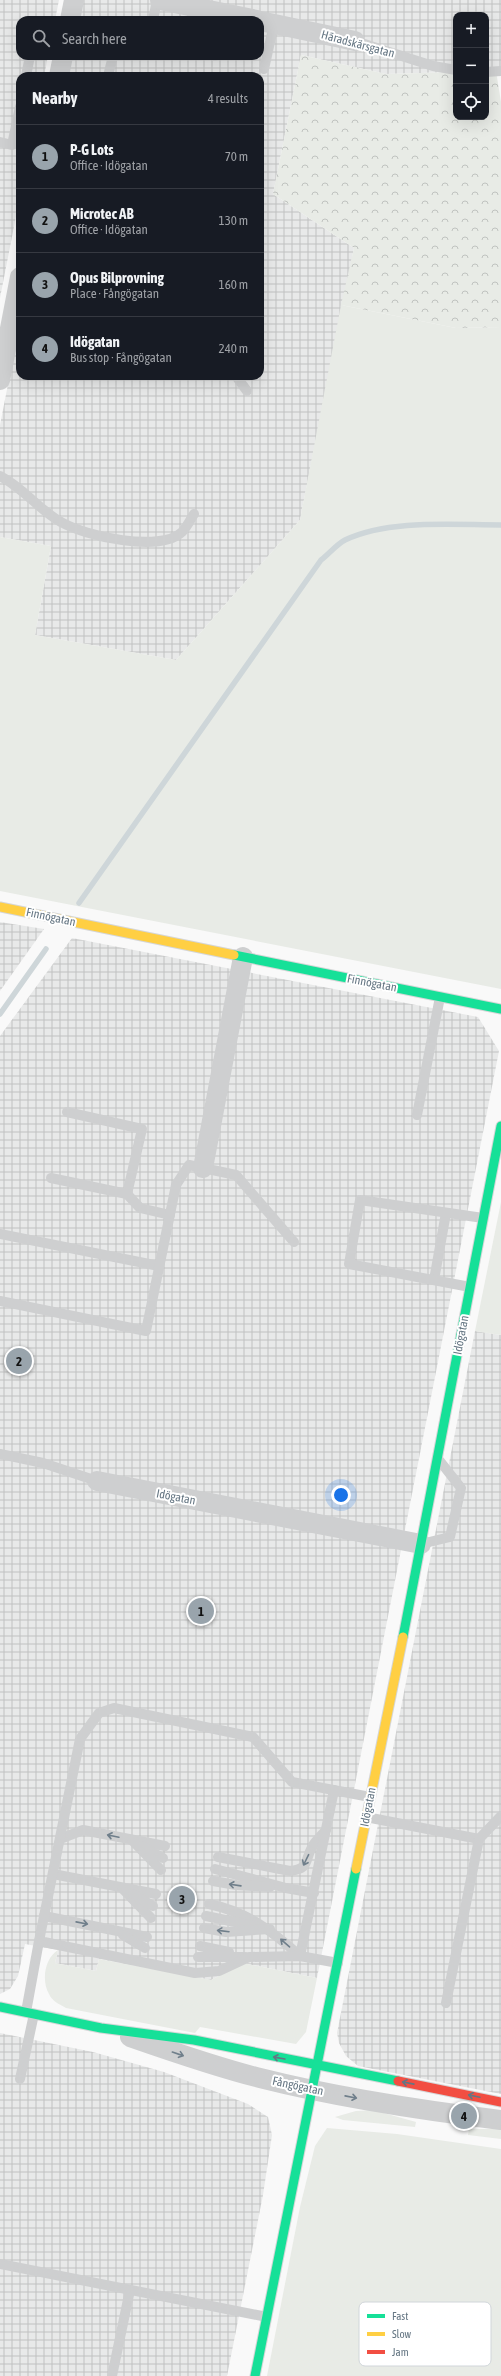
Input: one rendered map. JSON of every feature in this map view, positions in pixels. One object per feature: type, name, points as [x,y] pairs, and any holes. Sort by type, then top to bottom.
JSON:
[{"type":"street","points":[[71,16],[74,0]]},
{"type":"street","name":"Häradskärsgatan","points":[[160,0],[220,16]]},
{"type":"street","name":"Häradskärsgatan","points":[[264,21],[355,41]]},
{"type":"street","points":[[60,72],[62,60]]},
{"type":"street","points":[[0,380],[16,315]]},
{"type":"street","name":"Finnögatan","points":[[0,907],[501,1009]]},
{"type":"street","points":[[203,1168],[243,957]]},
{"type":"street","name":"Idögatan","points":[[255,2376],[438,1458],[501,1126]]},
{"type":"street","name":"Idögatan","points":[[96,1481],[421,1544]]},
{"type":"street","name":"Fångögatan","points":[[0,2007],[102,2028],[194,2040],[501,2102]]},
{"type":"street","name":"Fångögatan","points":[[102,2028],[207,2063],[261,2078],[313,2090],[417,2109],[501,2120]]},
{"type":"lane","points":[[154,16],[157,0]]},
{"type":"lane","name":"Häradskärsgatan","points":[[355,41],[433,66],[453,69]]},
{"type":"lane","points":[[27,72],[29,60]]},
{"type":"lane","points":[[109,72],[112,60]]},
{"type":"lane","points":[[264,60],[264,69]]},
{"type":"lane","points":[[489,72],[501,72]]},
{"type":"lane","points":[[0,142],[12,145],[16,126]]},
{"type":"lane","points":[[239,380],[247,392]]},
{"type":"lane","points":[[0,476],[17,485],[61,523],[111,539],[162,541],[181,532],[194,514]]},
{"type":"lane","points":[[417,1115],[440,997]]},
{"type":"lane","points":[[67,1112],[142,1129],[127,1194]]},
{"type":"lane","points":[[0,1302],[146,1331],[176,1185],[189,1165],[236,1174],[294,1242]]},
{"type":"lane","points":[[51,1178],[127,1194],[140,1208],[170,1215]]},
{"type":"lane","points":[[470,1287],[349,1264],[360,1200],[483,1218]]},
{"type":"lane","points":[[434,1280],[446,1213]]},
{"type":"lane","points":[[0,1234],[159,1266]]},
{"type":"lane","points":[[0,1454],[43,1463],[96,1481]]},
{"type":"lane","points":[[421,1544],[450,1537],[460,1488],[438,1458]]},
{"type":"lane","points":[[20,2079],[39,1941],[80,1739],[99,1712],[114,1708],[253,1737],[292,1782],[370,1797]]},
{"type":"lane","points":[[300,1956],[328,1828],[334,1790]]},
{"type":"lane","points":[[446,2003],[479,1839],[501,1816]]},
{"type":"lane","points":[[366,1817],[479,1839]]},
{"type":"lane","points":[[218,1857],[290,1871],[300,1869],[306,1864],[312,1848],[328,1828]]},
{"type":"lane","points":[[60,1839],[83,1830],[166,1846]]},
{"type":"lane","points":[[132,1840],[163,1858]]},
{"type":"lane","points":[[132,1840],[161,1870]]},
{"type":"lane","points":[[216,1869],[286,1888],[314,1893]]},
{"type":"lane","points":[[53,1874],[156,1894]]},
{"type":"lane","points":[[213,1881],[236,1886],[286,1888]]},
{"type":"lane","points":[[122,1888],[153,1906]]},
{"type":"lane","points":[[122,1888],[151,1918]]},
{"type":"lane","points":[[208,1904],[230,1908],[270,1929],[300,1956]]},
{"type":"lane","points":[[44,1916],[147,1937]]},
{"type":"lane","points":[[206,1916],[270,1929]]},
{"type":"lane","points":[[204,1928],[226,1932],[270,1929]]},
{"type":"lane","points":[[114,1930],[145,1948]]},
{"type":"lane","points":[[39,1941],[194,1973],[219,1971],[249,1957]]},
{"type":"lane","points":[[200,1946],[249,1957]]},
{"type":"lane","points":[[198,1957],[300,1956],[338,1963]]},
{"type":"lane","points":[[0,2264],[267,2317]]},
{"type":"lane","points":[[112,2376],[130,2290]]},
{"type":"shaded area","points":[[0,0],[59,0],[56,16],[16,16],[16,60],[47,60],[45,72],[16,72],[16,216],[0,298]]},
{"type":"shaded area","points":[[83,0],[501,0],[501,69],[489,71],[489,12],[453,12],[453,72],[386,74],[301,55],[273,194],[354,248],[300,520],[176,660],[35,635],[51,546],[0,537],[0,425],[16,343],[16,380],[264,380],[264,72],[69,72],[71,60],[264,60],[264,16],[80,16]]},
{"type":"shaded area","points":[[0,922],[44,929],[0,991]]},
{"type":"shaded area","points":[[72,938],[478,1017],[499,1051],[317,1978],[243,1963],[211,1980],[99,1959],[96,1971],[55,1963],[58,1950],[25,1944],[18,1976],[10,1989],[0,1994],[0,1036]]},
{"type":"shaded area","points":[[475,1331],[501,1335],[501,2094],[358,2066],[346,2056],[339,2043],[337,2033]]},
{"type":"shaded area","points":[[0,2033],[93,2052],[164,2072],[248,2104],[268,2117],[272,2135],[263,2195],[227,2376],[0,2376]]},
{"type":"green space","points":[[301,55],[386,74],[453,72],[453,120],[489,120],[489,71],[496,71],[501,102],[501,327],[456,328],[341,305],[354,248],[273,194]]},
{"type":"green space","points":[[341,305],[456,328],[501,327],[501,989],[0,891],[0,537],[51,546],[35,635],[176,660],[300,520]]},
{"type":"green space","points":[[501,1202],[501,1335],[475,1331]]},
{"type":"green space","points":[[58,1950],[55,1963],[96,1971],[99,1959],[211,1980],[243,1963],[317,1978],[306,2032],[296,2044],[200,2027],[195,2033],[66,2008],[52,1999],[45,1982],[47,1964],[50,1958]]},
{"type":"green space","points":[[373,2110],[416,2122],[415,2127],[343,2120],[335,2117],[356,2111]]},
{"type":"green space","points":[[327,2128],[397,2134],[501,2149],[501,2376],[267,2376],[300,2207],[315,2146]]},
{"type":"green space","points":[[469,2129],[501,2129],[501,2139],[468,2135]]},
{"type":"waterway","points":[[79,903],[321,560],[345,540],[362,533],[381,529],[401,526],[442,524],[501,525]]},
{"type":"waterway","points":[[0,1014],[46,949]]},
{"type":"traffic: fast","points":[[234,955],[501,1009]]},
{"type":"traffic: fast","points":[[403,1637],[501,1126]]},
{"type":"traffic: fast","points":[[255,2376],[356,1869]]},
{"type":"traffic: fast","points":[[0,2007],[101,2028],[194,2040],[398,2081]]},
{"type":"traffic: slow","points":[[0,907],[234,955]]},
{"type":"traffic: slow","points":[[356,1869],[403,1637]]},
{"type":"traffic: jam","points":[[398,2081],[501,2102]]},
{"type":"place","name":"Microtec AB","points":[[19,1361]]},
{"type":"place","name":"P-G Lots","points":[[201,1611]]},
{"type":"place","name":"Opus Bilprovning","points":[[182,1899]]},
{"type":"place","name":"Idögatan","points":[[464,2116]]}]
